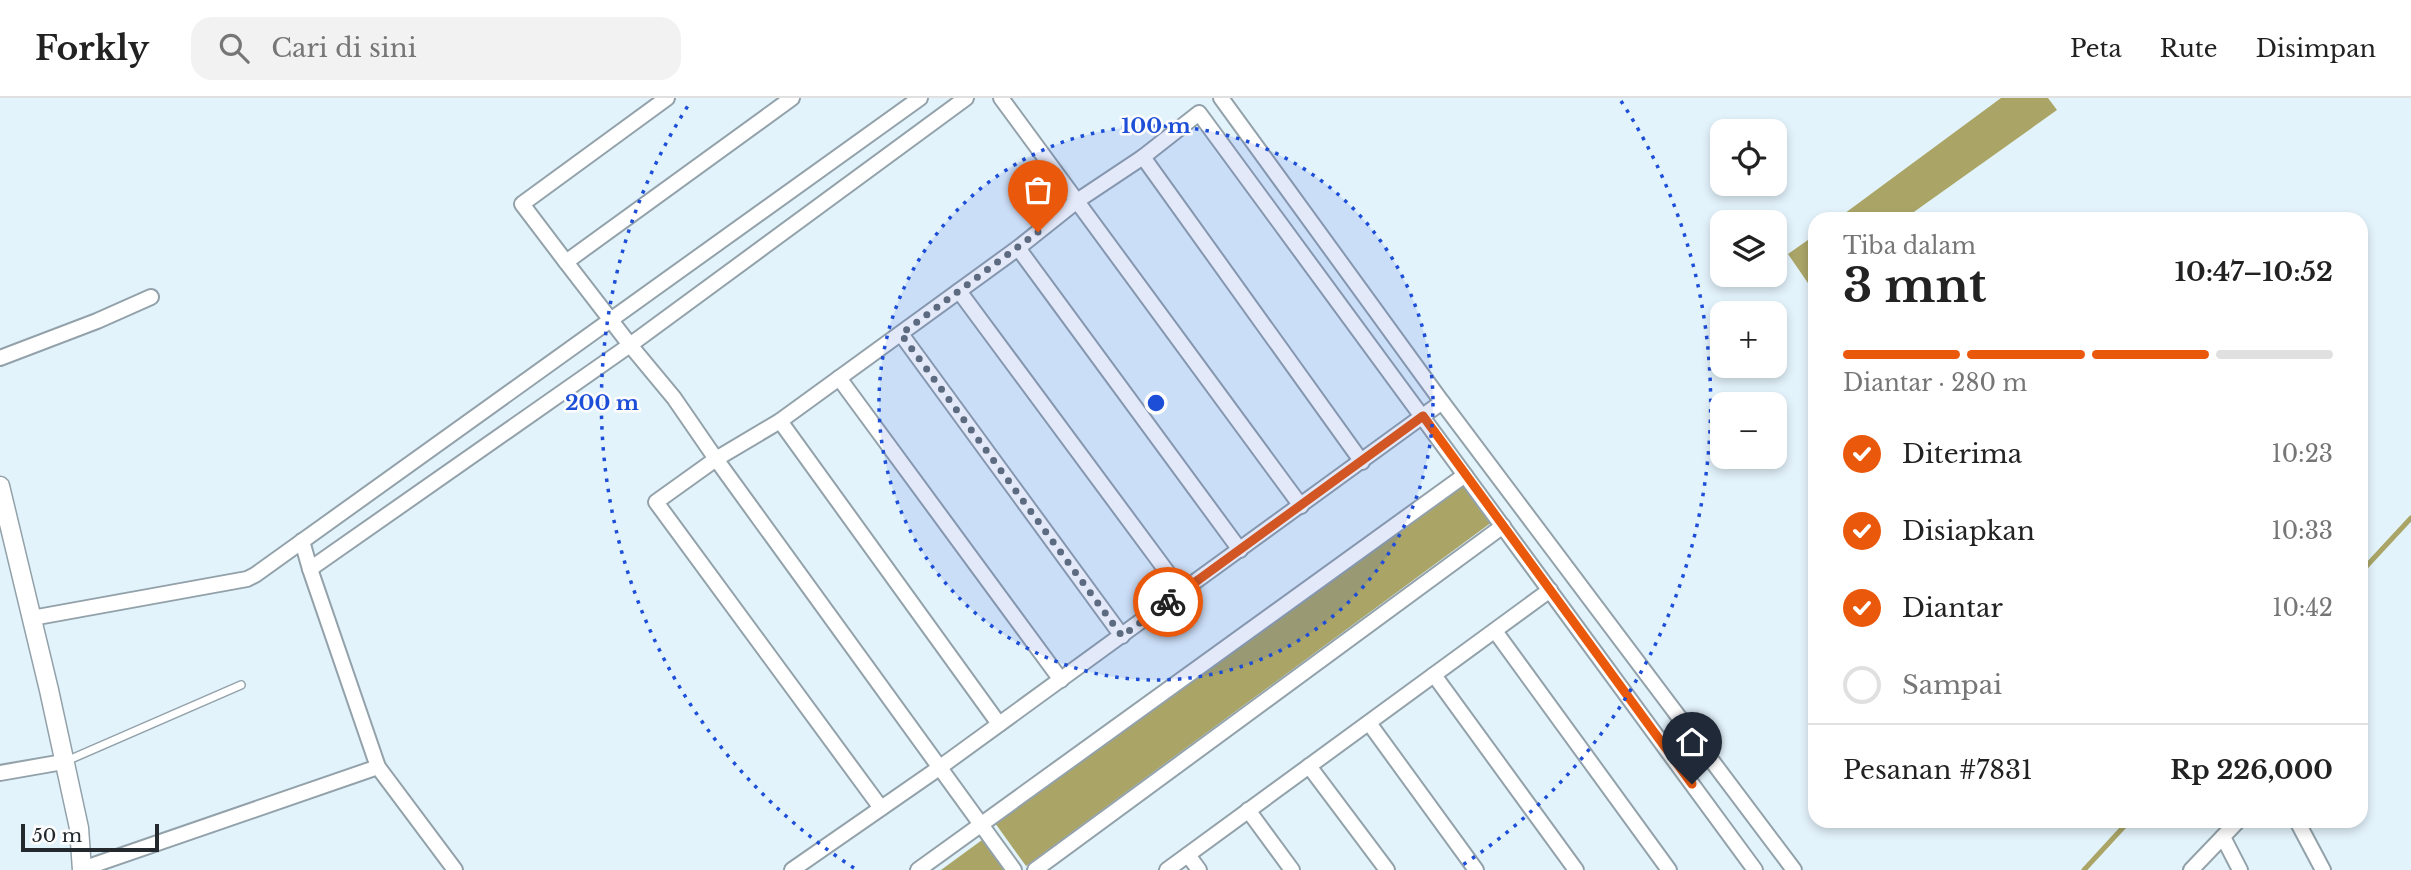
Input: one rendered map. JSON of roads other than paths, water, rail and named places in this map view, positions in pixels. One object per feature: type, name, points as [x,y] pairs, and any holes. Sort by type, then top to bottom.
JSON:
[{"type":"street","points":[[667,98],[522,204],[611,321],[674,398],[1014,870]]},
{"type":"street","points":[[566,262],[792,98]]},
{"type":"street","points":[[32,618],[247,579],[920,98]]},
{"type":"street","points":[[310,569],[630,345],[966,98]]},
{"type":"street","points":[[1001,98],[1301,506]]},
{"type":"street","points":[[881,808],[656,502],[716,459],[780,421],[1018,248],[1077,201],[1143,157],[1219,98],[1442,402],[1794,870]]},
{"type":"street","points":[[1199,113],[1755,870]]},
{"type":"street","points":[[1143,157],[1362,461]]},
{"type":"street","points":[[1018,248],[1240,550]]},
{"type":"street","points":[[959,291],[1182,592]]},
{"type":"street","points":[[0,358],[151,297]]},
{"type":"street","points":[[901,334],[1122,636]]},
{"type":"street","points":[[839,378],[1061,680]]},
{"type":"street","points":[[792,870],[939,768],[1442,402]]},
{"type":"street","points":[[780,421],[999,724]]},
{"type":"street","points":[[918,870],[1465,475]]},
{"type":"street","points":[[0,486],[79,828],[82,870],[378,767]]},
{"type":"street","points":[[1035,870],[1503,526]]},
{"type":"street","points":[[302,541],[378,767],[455,870]]},
{"type":"street","points":[[1167,870],[1550,590]]},
{"type":"street","points":[[1495,631],[1669,870]]},
{"type":"street","points":[[1434,675],[1576,870]]},
{"type":"street","points":[[1369,723],[1476,870]]},
{"type":"street","points":[[0,773],[63,762]]},
{"type":"street","points":[[1309,766],[1387,870]]},
{"type":"street","points":[[1248,810],[1290,868]]},
{"type":"street","points":[[2192,870],[2231,828]]},
{"type":"street","points":[[2301,828],[2323,870]]},
{"type":"street","points":[[2223,837],[2240,870]]},
{"type":"street","points":[[1188,855],[1199,870]]},
{"type":"lane","points":[[63,762],[241,685]]},
{"type":"waterway","points":[[2368,564],[2411,518]]},
{"type":"waterway","points":[[2084,870],[2123,828]]}]
